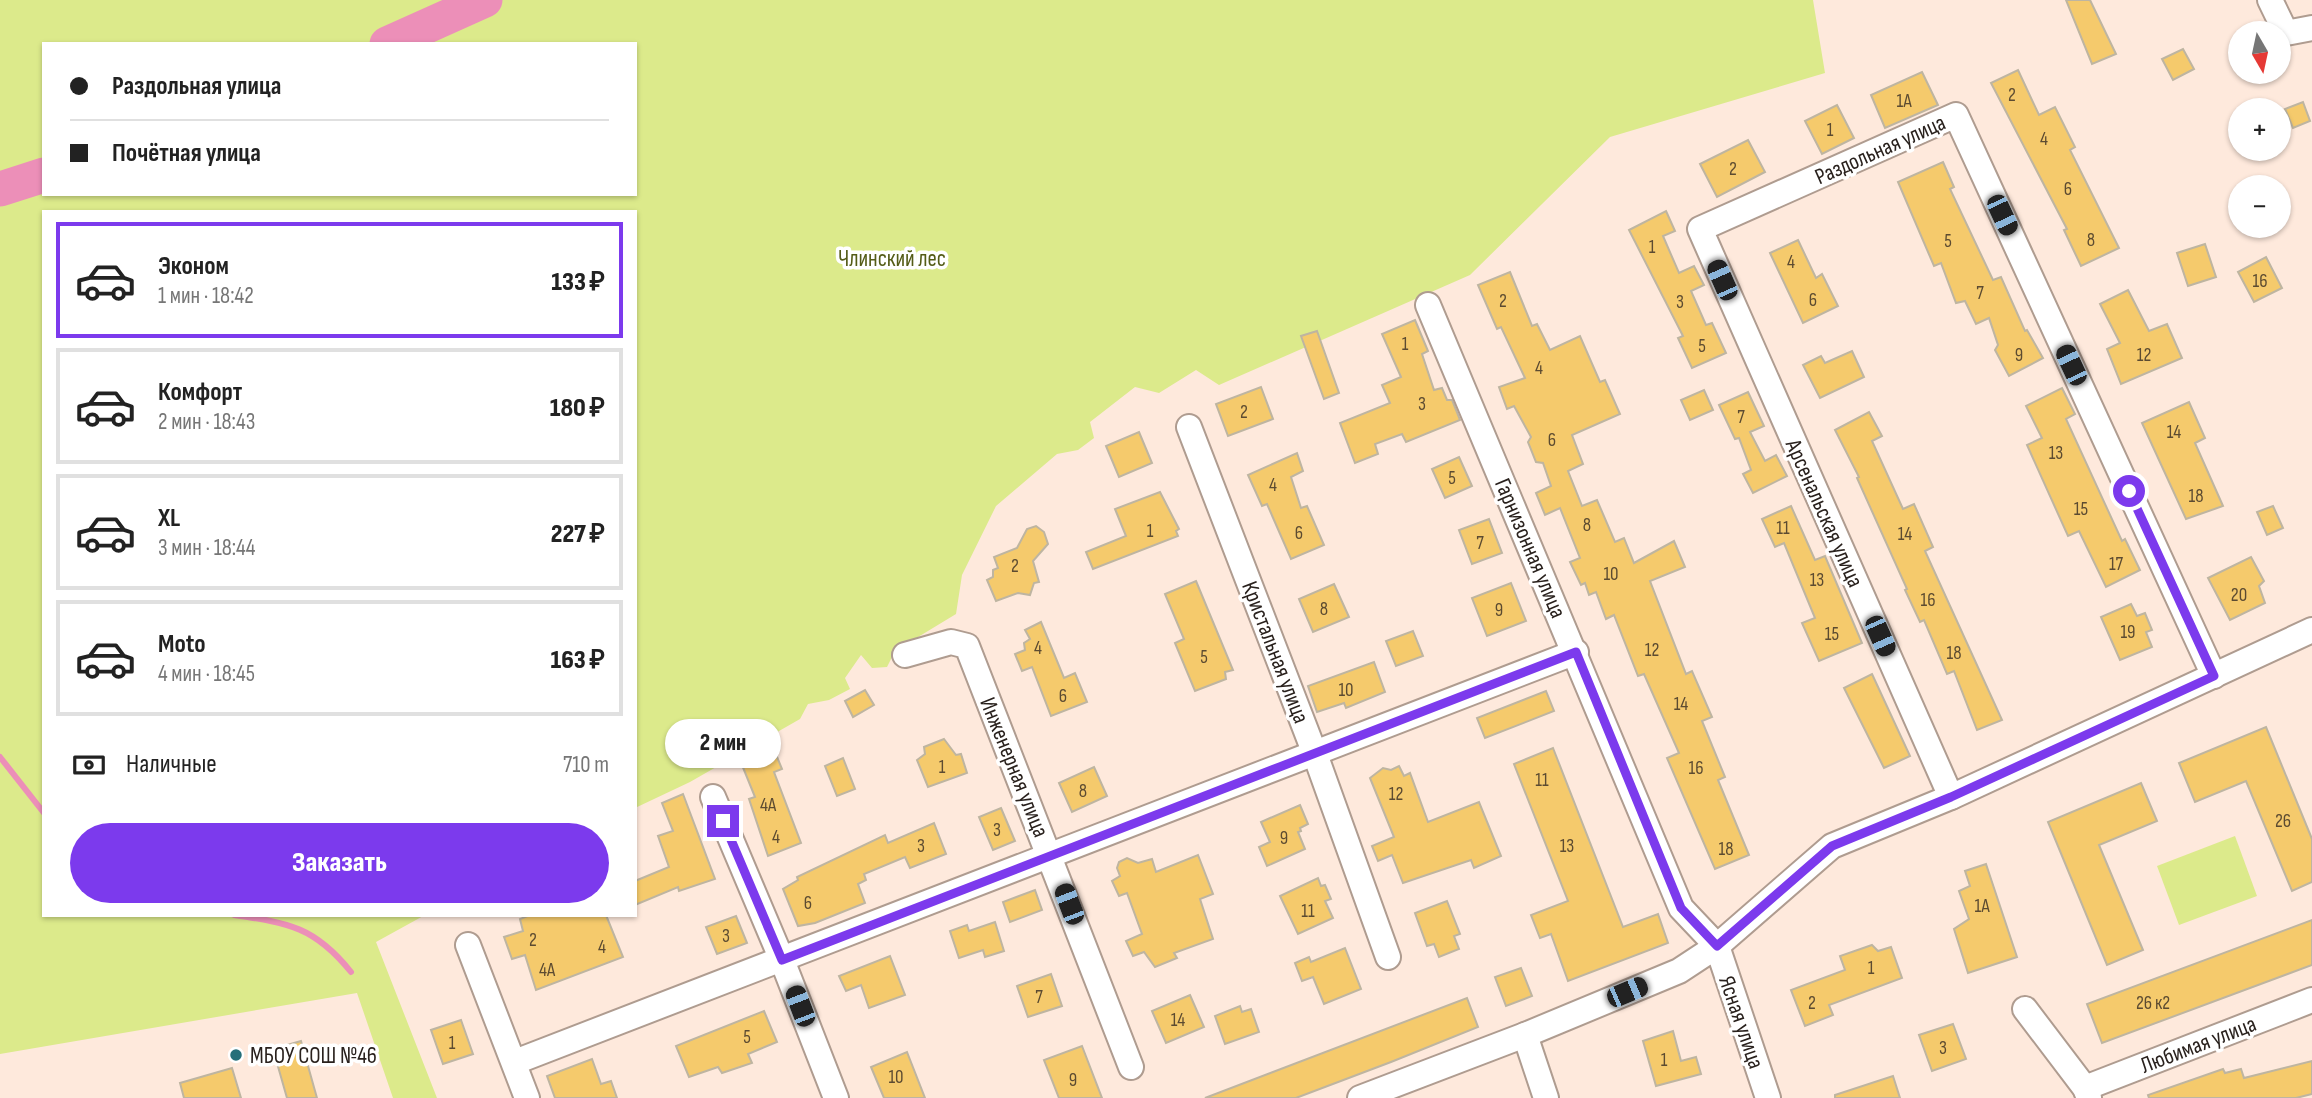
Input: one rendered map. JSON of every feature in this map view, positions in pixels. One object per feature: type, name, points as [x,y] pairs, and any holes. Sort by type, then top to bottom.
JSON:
[{"type":"street","points":[[2270,0],[2286,33],[2312,28]]},
{"type":"street","name":"Раздольная улица","points":[[1700,229],[1956,115],[2214,676]]},
{"type":"street","name":"Арсенальская улица","points":[[1700,229],[1951,797]]},
{"type":"street","name":"Гарнизонная улица","points":[[1428,305],[1576,652],[1681,908],[1717,946]]},
{"type":"street","name":"Кристальная улица","points":[[1189,426],[1315,754],[1388,957]]},
{"type":"street","points":[[1360,1098],[1525,1035],[1679,971],[1717,946],[1832,846],[1951,797],[2312,630]]},
{"type":"street","name":"Инженерная улица","points":[[905,655],[951,642],[967,646],[1131,1067]]},
{"type":"street","points":[[515,1062],[1576,652]]},
{"type":"street","points":[[713,797],[782,960],[836,1098]]},
{"type":"street","points":[[468,945],[527,1098]]},
{"type":"street","name":"Ясная улица","points":[[1717,946],[1768,1098]]},
{"type":"street","name":"Любимая улица","points":[[2087,1093],[2312,1000]]},
{"type":"street","points":[[2025,1009],[2087,1093]]},
{"type":"street","points":[[1525,1035],[1545,1098]]},
{"type":"green space","name":"Члинский лес","points":[[0,0],[1813,0],[1825,73],[1610,137],[1470,275],[1219,385],[1196,370],[1159,393],[1135,387],[1090,422],[1094,438],[1078,450],[1057,454],[996,506],[962,575],[956,614],[895,651],[887,667],[872,668],[861,655],[845,678],[850,689],[829,700],[808,704],[800,719],[690,782],[637,807],[637,210],[42,210],[42,917],[421,917],[376,942],[437,1098],[393,1098],[357,993],[0,1054]]},
{"type":"green space","points":[[2235,836],[2257,896],[2179,925],[2157,866]]},
{"type":"building","points":[[2066,0],[2090,0],[2116,54],[2092,64]]},
{"type":"building","points":[[2183,49],[2194,69],[2173,80],[2162,59]]},
{"type":"building","points":[[2018,70],[2039,115],[2055,107],[2075,147],[2070,150],[2119,248],[2081,266],[2064,230],[2067,229],[1991,83]]},
{"type":"building","points":[[1922,72],[1938,105],[1885,128],[1871,95]]},
{"type":"building","points":[[2303,102],[2310,121],[2293,128],[2291,107]]},
{"type":"building","points":[[1837,105],[1854,138],[1822,154],[1805,121]]},
{"type":"building","points":[[1748,140],[1765,172],[1717,197],[1700,164]]},
{"type":"building","points":[[1943,162],[1954,187],[1950,189],[1993,280],[2001,277],[2025,331],[2027,330],[2043,358],[2009,376],[1995,350],[1998,345],[1989,318],[1976,324],[1965,301],[1956,303],[1941,263],[1934,266],[1898,182]]},
{"type":"building","points":[[1666,211],[1675,231],[1663,236],[1679,273],[1694,266],[1704,285],[1691,291],[1706,325],[1712,323],[1726,353],[1692,368],[1678,338],[1683,336],[1629,230]]},
{"type":"building","points":[[1798,240],[1816,278],[1822,274],[1838,306],[1803,323],[1770,253]]},
{"type":"building","points":[[2205,244],[2216,277],[2188,286],[2177,253]]},
{"type":"building","points":[[2266,257],[2282,288],[2254,302],[2238,272]]},
{"type":"building","points":[[1510,272],[1532,326],[1537,324],[1550,350],[1580,336],[1600,382],[1605,380],[1620,414],[1572,435],[1583,464],[1568,471],[1582,506],[1597,500],[1615,542],[1624,538],[1634,563],[1674,541],[1685,567],[1650,581],[1686,674],[1692,671],[1712,717],[1702,721],[1725,777],[1718,780],[1749,855],[1715,869],[1667,758],[1679,753],[1644,674],[1638,676],[1614,615],[1606,619],[1596,592],[1589,595],[1585,583],[1581,585],[1570,562],[1580,558],[1560,508],[1545,515],[1536,493],[1551,486],[1543,463],[1536,462],[1528,442],[1531,437],[1514,406],[1507,409],[1499,387],[1525,378],[1501,327],[1497,329],[1478,285]]},
{"type":"building","points":[[2128,290],[2149,331],[2167,324],[2182,358],[2121,384],[2107,349],[2120,343],[2100,304]]},
{"type":"building","points":[[1415,320],[1428,351],[1422,354],[1434,390],[1442,388],[1447,400],[1452,400],[1460,420],[1406,442],[1402,434],[1375,444],[1378,454],[1355,463],[1340,423],[1390,403],[1382,385],[1401,377],[1382,334]]},
{"type":"building","points":[[1317,331],[1339,393],[1324,399],[1301,336]]},
{"type":"building","points":[[1852,351],[1864,377],[1820,398],[1803,365],[1821,356],[1825,363]]},
{"type":"building","points":[[1261,387],[1273,419],[1228,436],[1216,404]]},
{"type":"building","points":[[2062,388],[2075,414],[2066,419],[2122,541],[2125,539],[2140,570],[2106,587],[2079,531],[2068,536],[2027,445],[2042,438],[2026,406]]},
{"type":"building","points":[[1704,390],[1713,410],[1690,420],[1681,400]]},
{"type":"building","points":[[1748,392],[1764,426],[1750,432],[1765,461],[1776,455],[1787,476],[1753,493],[1743,474],[1751,470],[1739,438],[1735,439],[1719,405]]},
{"type":"building","points":[[2189,402],[2205,438],[2195,443],[2223,506],[2186,519],[2142,423]]},
{"type":"building","points":[[1869,412],[1882,436],[1872,441],[1903,509],[1914,504],[1933,547],[1925,551],[2002,720],[1977,730],[1954,671],[1947,674],[1924,620],[1920,622],[1857,478],[1859,477],[1835,430]]},
{"type":"building","points":[[1139,432],[1152,463],[1119,477],[1106,446]]},
{"type":"building","points":[[1297,453],[1303,471],[1291,477],[1301,508],[1307,506],[1324,545],[1291,559],[1267,504],[1262,506],[1248,475]]},
{"type":"building","points":[[1459,457],[1472,486],[1445,498],[1432,469]]},
{"type":"building","points":[[1160,492],[1179,529],[1176,531],[1178,536],[1093,569],[1086,552],[1126,536],[1115,509]]},
{"type":"building","points":[[1791,506],[1815,560],[1825,556],[1862,643],[1819,661],[1802,623],[1815,618],[1784,543],[1775,547],[1762,519]]},
{"type":"building","points":[[2273,506],[2283,528],[2267,535],[2257,512]]},
{"type":"building","points":[[1489,519],[1502,553],[1472,564],[1459,530]]},
{"type":"building","points":[[1036,526],[1044,532],[1048,544],[1033,561],[1039,582],[1034,583],[1030,595],[1018,593],[996,601],[987,580],[993,577],[993,570],[998,568],[994,557],[1017,548],[1027,529]]},
{"type":"building","points":[[2251,557],[2264,581],[2259,586],[2265,603],[2230,620],[2208,578]]},
{"type":"building","points":[[1196,581],[1233,670],[1225,672],[1226,679],[1195,691],[1175,643],[1184,639],[1165,594]]},
{"type":"building","points":[[1511,583],[1526,621],[1487,636],[1472,598]]},
{"type":"building","points":[[1334,584],[1349,617],[1313,632],[1299,599]]},
{"type":"building","points":[[2131,604],[2137,616],[2145,613],[2152,630],[2146,632],[2152,647],[2120,660],[2101,617]]},
{"type":"building","points":[[1041,622],[1064,678],[1075,673],[1087,702],[1051,716],[1032,667],[1022,671],[1015,654],[1025,650],[1024,643],[1030,639],[1025,630]]},
{"type":"building","points":[[1413,631],[1423,656],[1396,666],[1386,641]]},
{"type":"building","points":[[1374,662],[1385,692],[1346,708],[1344,703],[1317,712],[1308,686]]},
{"type":"building","points":[[1872,674],[1910,756],[1884,768],[1844,688]]},
{"type":"building","points":[[865,690],[874,705],[853,717],[845,701]]},
{"type":"building","points":[[1546,691],[1554,711],[1485,738],[1477,718]]},
{"type":"building","points":[[2266,727],[2312,839],[2312,882],[2292,891],[2246,781],[2195,802],[2179,763]]},
{"type":"building","points":[[944,739],[956,755],[961,754],[967,773],[928,787],[917,760],[925,754],[924,747]]},
{"type":"building","points":[[1553,748],[1623,927],[1658,914],[1668,943],[1568,981],[1551,934],[1540,938],[1531,915],[1568,901],[1514,764]]},
{"type":"building","points":[[775,752],[782,769],[774,772],[801,843],[768,856],[749,799],[755,797],[742,765]]},
{"type":"building","points":[[843,758],[855,789],[837,796],[825,766]]},
{"type":"building","points":[[1399,766],[1404,776],[1410,773],[1428,822],[1479,802],[1501,856],[1474,868],[1471,860],[1403,883],[1392,855],[1378,861],[1372,846],[1394,837],[1370,778],[1383,768],[1391,770]]},
{"type":"building","points":[[1094,767],[1107,796],[1072,812],[1059,783]]},
{"type":"building","points":[[2141,783],[2157,821],[2099,845],[2143,950],[2107,965],[2048,822]]},
{"type":"building","points":[[683,794],[715,879],[679,891],[678,887],[637,904],[637,880],[669,867],[658,836],[673,831],[662,803]]},
{"type":"building","points":[[1300,805],[1308,824],[1298,832],[1305,849],[1267,866],[1259,847],[1270,842],[1261,822]]},
{"type":"building","points":[[1001,808],[1015,841],[993,850],[979,817]]},
{"type":"building","points":[[934,823],[946,854],[910,868],[905,857],[864,874],[866,880],[858,884],[865,903],[815,923],[798,926],[783,889],[798,880],[797,877],[885,835],[888,843]]},
{"type":"building","points":[[1198,855],[1213,894],[1200,899],[1213,939],[1174,953],[1177,958],[1155,967],[1144,952],[1133,956],[1126,941],[1142,934],[1127,893],[1119,896],[1112,881],[1120,876],[1117,868],[1119,862],[1127,858],[1138,863],[1152,859],[1156,872]]},
{"type":"building","points":[[1986,864],[2017,957],[1968,973],[1954,929],[1969,919],[1959,891],[1970,886],[1965,871]]},
{"type":"building","points":[[1318,878],[1321,886],[1325,885],[1331,899],[1325,901],[1333,918],[1298,934],[1280,896]]},
{"type":"building","points":[[1035,890],[1042,910],[1010,922],[1003,902]]},
{"type":"building","points":[[1447,901],[1460,934],[1454,936],[1459,949],[1439,957],[1434,944],[1427,946],[1415,913]]},
{"type":"building","points":[[736,916],[747,943],[717,954],[706,927]]},
{"type":"building","points":[[607,917],[623,957],[536,990],[525,955],[512,959],[504,937],[523,931],[520,919]]},
{"type":"building","points":[[2312,920],[2312,965],[2102,1043],[2087,1004]]},
{"type":"building","points":[[995,922],[1004,951],[985,957],[983,950],[959,958],[950,931],[967,925],[969,931]]},
{"type":"building","points":[[1872,945],[1878,951],[1891,947],[1902,978],[1829,1005],[1833,1015],[1805,1026],[1791,990],[1845,970],[1840,956]]},
{"type":"building","points":[[1345,948],[1361,989],[1324,1004],[1313,977],[1302,981],[1295,963],[1309,957],[1311,962]]},
{"type":"building","points":[[890,956],[905,995],[869,1008],[861,985],[846,991],[839,976]]},
{"type":"building","points":[[1521,968],[1532,996],[1506,1006],[1495,977]]},
{"type":"building","points":[[1051,974],[1062,1006],[1028,1017],[1017,986]]},
{"type":"building","points":[[1190,995],[1204,1027],[1166,1043],[1152,1011]]},
{"type":"building","points":[[1467,998],[1478,1027],[1391,1062],[1296,1098],[1205,1098]]},
{"type":"building","points":[[1240,1006],[1242,1012],[1251,1009],[1259,1032],[1225,1044],[1215,1016]]},
{"type":"building","points":[[764,1011],[777,1042],[748,1054],[752,1063],[722,1073],[718,1067],[689,1077],[676,1046]]},
{"type":"building","points":[[461,1020],[473,1054],[443,1064],[431,1030]]},
{"type":"building","points":[[1953,1024],[1966,1059],[1932,1071],[1919,1035]]},
{"type":"building","points":[[1673,1031],[1681,1061],[1696,1057],[1701,1074],[1656,1086],[1643,1041]]},
{"type":"building","name":"МБОУ СОШ №46","points":[[301,1041],[317,1098],[287,1098],[273,1049]]},
{"type":"building","points":[[1082,1046],[1102,1098],[1059,1098],[1044,1060]]},
{"type":"building","points":[[907,1052],[925,1098],[884,1098],[871,1067]]},
{"type":"building","points":[[592,1059],[601,1084],[611,1081],[617,1098],[555,1098],[547,1076]]},
{"type":"building","points":[[2312,1061],[2312,1094],[2296,1098],[2149,1098],[2148,1095],[2223,1069],[2225,1073],[2241,1069],[2244,1078]]},
{"type":"building","name":"МБОУ СОШ №46","points":[[232,1068],[241,1098],[184,1098],[180,1083]]},
{"type":"building","points":[[1893,1076],[1900,1098],[1835,1098],[1835,1095]]},
{"type":"waterway","points":[[391,42],[485,0]]},
{"type":"waterway","points":[[0,189],[42,176]]},
{"type":"waterway","points":[[0,757],[42,810]]},
{"type":"waterway","points":[[246,917],[286,925],[313,936],[351,972]]},
{"type":"place","name":"МБОУ СОШ №46","points":[[236,1055]]},
{"type":"route","points":[[723,821],[782,960],[1576,652],[1681,908],[1717,946],[1832,846],[1951,797],[2214,676],[2129,491]]}]
